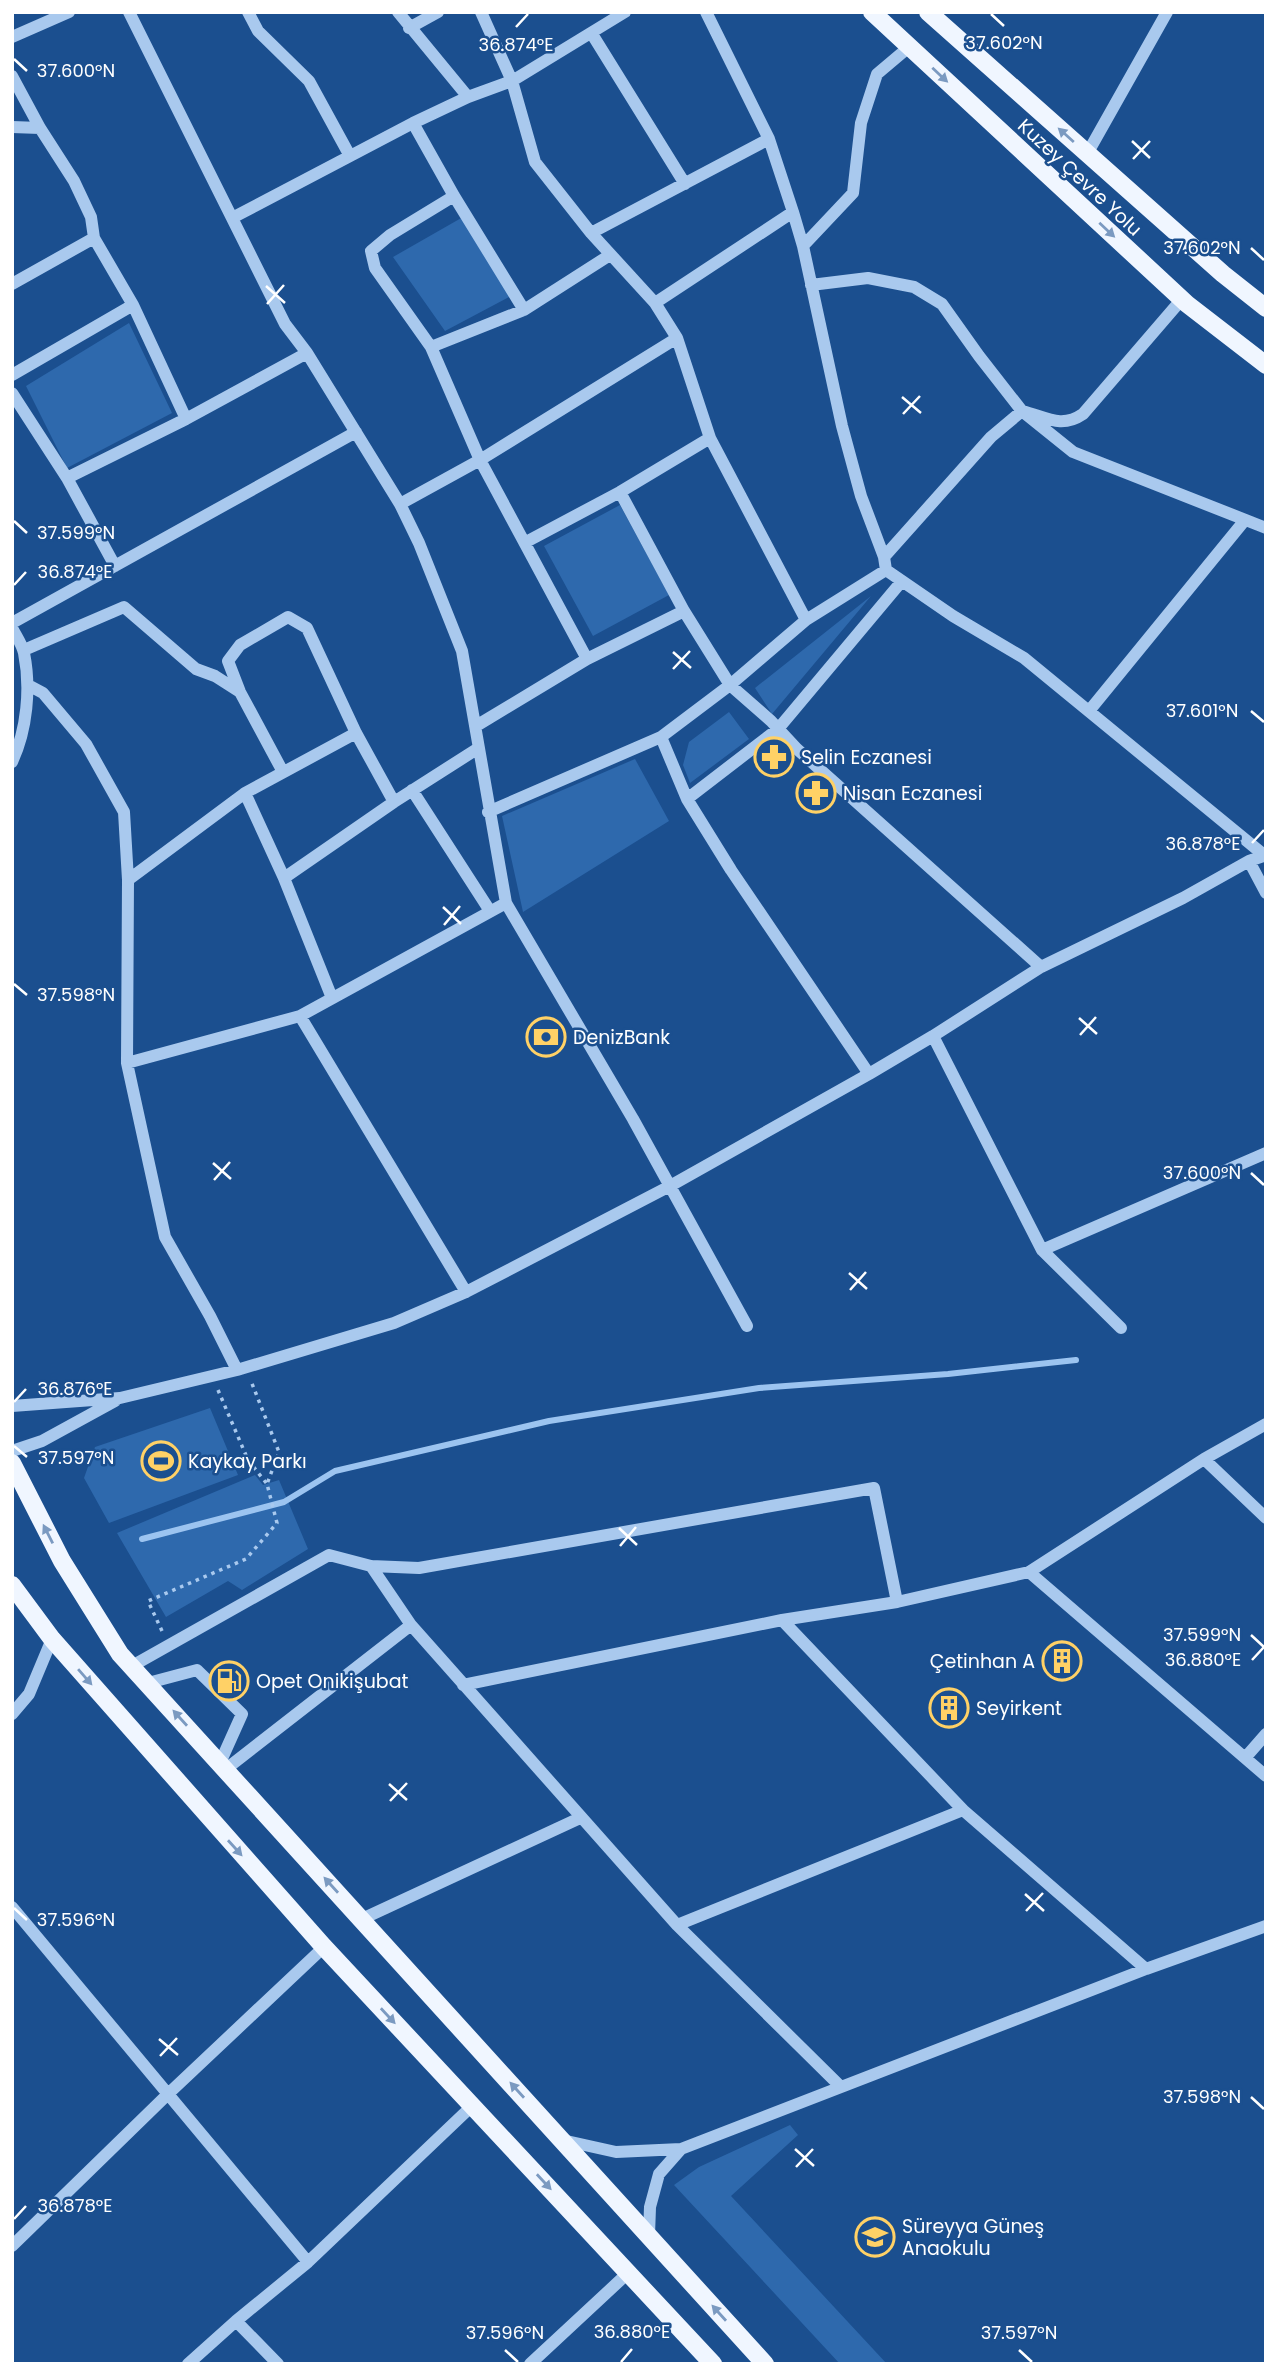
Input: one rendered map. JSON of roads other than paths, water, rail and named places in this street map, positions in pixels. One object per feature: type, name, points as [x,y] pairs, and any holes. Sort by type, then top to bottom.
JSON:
[{"type":"main road","name":"Kuzey Çevre Yolu","points":[[872,12],[1182,299],[1266,365]]},
{"type":"main road","name":"Kuzey Çevre Yolu","points":[[928,12],[1223,274],[1266,308]]},
{"type":"main road","points":[[12,1463],[62,1561],[120,1654],[765,2364]]},
{"type":"main road","points":[[12,1585],[52,1639],[324,1947],[713,2364]]},
{"type":"street","points":[[12,37],[69,12]]},
{"type":"street","points":[[129,12],[285,324],[307,353],[400,503],[419,542],[462,651],[506,903],[633,1119],[747,1326]]},
{"type":"street","points":[[248,12],[258,31],[309,81],[350,156]]},
{"type":"street","points":[[398,12],[468,97]]},
{"type":"street","points":[[409,28],[438,12]]},
{"type":"street","points":[[481,12],[512,81],[535,162],[610,256],[655,303],[677,338],[710,438],[806,621]]},
{"type":"street","points":[[232,219],[413,123],[468,97],[512,81],[625,12]]},
{"type":"street","points":[[706,12],[769,139],[793,212],[803,246],[842,426],[861,496],[884,556],[886,570],[953,616],[1024,658],[1265,855]]},
{"type":"street","points":[[1087,154],[1167,12]]},
{"type":"street","points":[[592,34],[685,184]]},
{"type":"street","points":[[803,246],[853,193],[861,123],[877,74],[909,47]]},
{"type":"street","points":[[12,76],[40,128],[74,181],[91,217],[94,238],[133,305],[186,418]]},
{"type":"street","points":[[413,123],[524,310]]},
{"type":"street","points":[[12,127],[40,128]]},
{"type":"street","points":[[591,233],[769,139]]},
{"type":"street","points":[[454,196],[390,235],[371,250],[374,268],[431,347],[480,460],[587,660]]},
{"type":"street","points":[[655,303],[793,212]]},
{"type":"street","points":[[12,284],[94,238]]},
{"type":"street","points":[[431,347],[524,310],[610,256]]},
{"type":"street","points":[[811,285],[868,278],[914,287],[942,304],[1022,411],[1073,452],[1266,528]]},
{"type":"street","points":[[1022,411],[1061,423],[1073,421],[1083,414],[1182,299]]},
{"type":"street","points":[[12,375],[133,305]]},
{"type":"street","points":[[400,503],[480,460],[677,338]]},
{"type":"street","points":[[67,478],[307,353]]},
{"type":"street","points":[[12,393],[67,478],[115,566]]},
{"type":"street","points":[[884,556],[990,437],[1022,411]]},
{"type":"street","points":[[12,762],[21,743],[28,685],[24,650],[12,626],[356,432]]},
{"type":"street","points":[[526,542],[620,492],[710,438]]},
{"type":"street","points":[[620,492],[684,611],[730,685],[797,749],[1041,967]]},
{"type":"street","points":[[1089,711],[1245,520]]},
{"type":"street","points":[[488,812],[661,737],[730,685],[806,621],[886,570]]},
{"type":"street","points":[[687,799],[778,729],[902,581]]},
{"type":"street","points":[[24,650],[124,607],[196,669],[215,676],[240,692]]},
{"type":"street","points":[[476,726],[587,660],[684,611]]},
{"type":"street","points":[[283,772],[240,692],[228,662],[240,645],[288,617],[307,628],[356,733],[394,802]]},
{"type":"street","points":[[28,685],[43,693],[86,744],[124,811],[128,880],[127,1063],[165,1237],[242,1368]]},
{"type":"street","points":[[128,880],[245,793],[356,733]]},
{"type":"street","points":[[661,737],[687,799],[731,870],[869,1074]]},
{"type":"street","points":[[284,878],[477,749]]},
{"type":"street","points":[[412,790],[490,911]]},
{"type":"street","points":[[245,793],[284,878],[332,998]]},
{"type":"street","points":[[12,1406],[120,1398],[212,1376],[394,1323],[466,1292],[670,1186],[869,1074],[1041,967],[1183,898],[1249,860],[1265,855]]},
{"type":"street","points":[[1249,860],[1266,893]]},
{"type":"street","points":[[127,1063],[300,1016],[506,903]]},
{"type":"street","points":[[300,1016],[466,1292]]},
{"type":"street","points":[[933,1036],[1042,1250],[1121,1328]]},
{"type":"street","points":[[1042,1250],[1266,1153]]},
{"type":"street","points":[[12,1451],[42,1441],[120,1398]]},
{"type":"street","points":[[463,1685],[782,1620],[897,1602],[1029,1572],[1204,1459],[1266,1424]]},
{"type":"street","points":[[1204,1459],[1266,1518]]},
{"type":"street","points":[[132,1666],[329,1555],[371,1566],[419,1568],[874,1488],[897,1602]]},
{"type":"street","points":[[371,1566],[411,1625],[580,1818],[677,1925],[840,2086]]},
{"type":"street","points":[[1029,1572],[1266,1776]]},
{"type":"street","points":[[782,1620],[963,1810],[1146,1969]]},
{"type":"street","points":[[223,1766],[411,1625]]},
{"type":"street","points":[[12,1714],[29,1694],[52,1639]]},
{"type":"street","points":[[148,1684],[197,1670],[242,1714],[223,1766]]},
{"type":"street","points":[[1245,1758],[1266,1734]]},
{"type":"street","points":[[677,1925],[963,1810]]},
{"type":"street","points":[[362,1919],[580,1818]]},
{"type":"street","points":[[12,1907],[308,2262]]},
{"type":"street","points":[[562,2140],[616,2152],[681,2149],[1146,1969],[1266,1926]]},
{"type":"street","points":[[12,2246],[324,1947]]},
{"type":"street","points":[[188,2364],[308,2262],[471,2105]]},
{"type":"street","points":[[649,2235],[650,2207],[659,2174],[681,2149]]},
{"type":"street","points":[[530,2364],[629,2272]]},
{"type":"street","points":[[236,2321],[278,2364]]},
{"type":"waterway","points":[[142,1539],[284,1502],[335,1471],[549,1421],[759,1388],[948,1374],[1076,1360]]},
{"type":"place","name":"Selin Eczanesi","points":[[774,757]]},
{"type":"place","name":"Nisan Eczanesi","points":[[816,793]]},
{"type":"place","name":"DenizBank","points":[[546,1037]]},
{"type":"place","name":"Kaykay Parkı","points":[[161,1461]]},
{"type":"place","name":"Çetinhan A","points":[[1062,1661]]},
{"type":"place","name":"Opet Onikişubat","points":[[229,1681]]},
{"type":"place","name":"Seyirkent","points":[[949,1708]]},
{"type":"place","name":"Süreyya Güneş Anaokulu","points":[[875,2237]]}]
